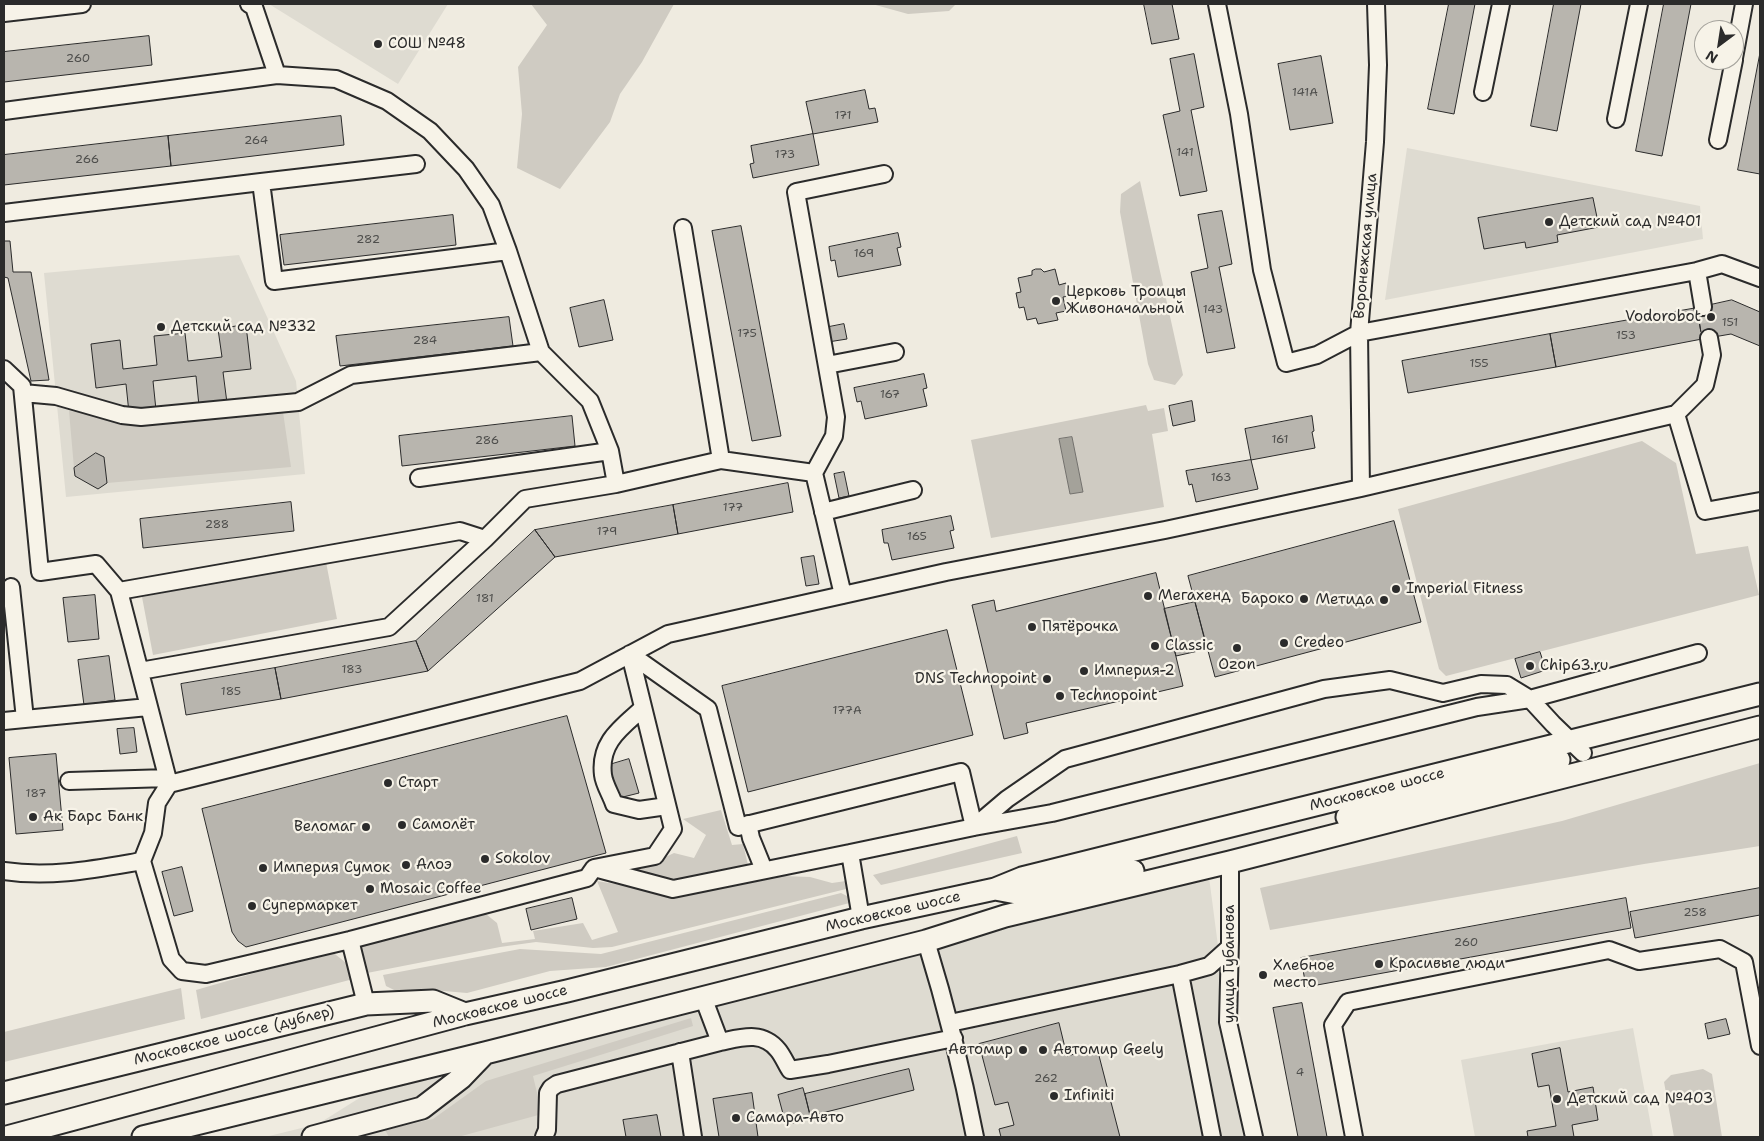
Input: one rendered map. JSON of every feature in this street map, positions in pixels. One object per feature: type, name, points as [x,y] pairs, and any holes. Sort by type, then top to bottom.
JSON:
[{"type":"main road","name":"Московское шоссе","points":[[996,889],[1027,895],[1230,855],[1577,748],[1760,694]]},
{"type":"main road","name":"Московское шоссе","points":[[6,1137],[465,1014],[567,991],[861,918],[996,889],[1022,878],[1577,748],[1760,708]]},
{"type":"main road","name":"Московское шоссе","points":[[143,1137],[485,1053],[926,941],[1005,916],[1230,855],[1760,726]]},
{"type":"main road","name":"Московское шоссе","points":[[1005,916],[1027,895]]},
{"type":"main road","name":"Московское шоссе (дублер)","points":[[4,1093],[366,1004],[433,1001],[465,1014]]},
{"type":"main road","points":[[313,1137],[354,1132],[422,1108],[461,1078],[485,1053]]},
{"type":"street","points":[[4,13],[82,4]]},
{"type":"street","points":[[250,4],[254,7],[277,75]]},
{"type":"street","points":[[1217,4],[1239,114],[1262,270],[1286,363],[1317,354],[1359,333],[1697,271],[1722,264],[1760,278]]},
{"type":"street","name":"Воронежская улица","points":[[1361,488],[1359,333],[1375,142],[1378,65],[1376,4]]},
{"type":"street","points":[[1483,92],[1500,4]]},
{"type":"street","points":[[1616,119],[1639,4]]},
{"type":"street","points":[[1741,20],[1744,4]]},
{"type":"street","points":[[1718,140],[1732,70]]},
{"type":"street","points":[[4,111],[277,75],[336,79],[387,101],[430,131],[466,169],[491,206],[508,251],[541,352],[590,401],[610,451],[616,484]]},
{"type":"street","points":[[4,213],[416,164]]},
{"type":"street","points":[[843,594],[814,473],[834,436],[836,416],[796,192],[884,174]]},
{"type":"street","points":[[261,182],[274,281],[508,251]]},
{"type":"street","points":[[683,228],[721,460]]},
{"type":"street","points":[[1697,271],[1703,307]]},
{"type":"street","points":[[69,781],[168,782],[580,681],[668,634],[1000,560],[1165,530],[1361,488],[1676,414],[1704,385],[1712,355],[1708,338]]},
{"type":"street","points":[[23,393],[56,396],[122,414],[141,417],[298,402],[350,375],[541,352]]},
{"type":"street","points":[[827,365],[895,352]]},
{"type":"street","points":[[4,369],[22,386],[40,572],[96,564],[119,591],[168,782],[157,803],[154,833],[142,861],[171,959],[182,971],[206,974],[350,940],[586,878],[594,868],[655,856],[673,829],[630,654]]},
{"type":"street","points":[[1676,414],[1705,511],[1760,501]]},
{"type":"street","points":[[419,478],[610,451]]},
{"type":"street","points":[[140,671],[389,627],[485,539],[525,499],[616,484],[721,460],[814,473]]},
{"type":"street","points":[[823,512],[913,490]]},
{"type":"street","points":[[119,591],[460,532],[485,539]]},
{"type":"street","points":[[11,587],[25,719]]},
{"type":"street","points":[[594,868],[673,890],[850,852],[1052,813],[1468,709],[1530,699],[1698,653]]},
{"type":"street","points":[[630,654],[708,709],[738,828],[961,772],[974,827]]},
{"type":"street","points":[[974,827],[1007,799],[1065,759],[1324,689],[1390,680],[1443,693],[1481,684],[1507,685],[1530,699],[1577,748]]},
{"type":"street","points":[[4,721],[148,707]]},
{"type":"street","points":[[643,708],[615,734],[604,752],[603,776],[614,804],[639,810],[667,806]]},
{"type":"street","points":[[748,824],[751,838],[764,870]]},
{"type":"street","points":[[850,852],[861,918]]},
{"type":"street","name":"улица Губанова","points":[[1230,855],[1228,1022],[1254,1137]]},
{"type":"street","points":[[4,871],[23,874],[64,874],[142,861]]},
{"type":"street","points":[[350,940],[366,1004]]},
{"type":"street","points":[[926,941],[952,1031],[975,1137]]},
{"type":"street","points":[[544,1137],[547,1130],[548,1093],[557,1084],[750,1036],[765,1040],[778,1049],[790,1070],[1209,966],[1229,948]]},
{"type":"street","points":[[1354,1137],[1334,1025],[1348,1002],[1609,950],[1639,961],[1720,949],[1744,962],[1760,1046]]},
{"type":"street","points":[[1180,974],[1212,1137]]},
{"type":"street","points":[[703,997],[720,1042]]},
{"type":"street","points":[[680,1052],[693,1137]]},
{"type":"shaded area","name":"СОШ №48","points":[[269,4],[448,4],[398,84]]},
{"type":"shaded area","points":[[531,4],[674,4],[642,62],[620,94],[610,122],[560,189],[517,168],[522,114],[518,67],[547,25]]},
{"type":"shaded area","points":[[872,4],[956,4],[949,11],[908,14]]},
{"type":"shaded area","name":"Детский сад №401","points":[[1407,148],[1700,206],[1703,239],[1385,300]]},
{"type":"shaded area","points":[[1140,181],[1183,375],[1175,385],[1154,380],[1148,364],[1120,212],[1121,194]]},
{"type":"shaded area","name":"Детский сад №332","points":[[239,255],[296,381],[305,474],[66,497],[44,273]]},
{"type":"shaded area","points":[[1146,405],[1148,411],[1164,408],[1168,431],[1152,434],[1164,507],[991,538],[971,440]]},
{"type":"shaded area","points":[[69,411],[149,421],[283,412],[291,467],[107,483],[104,457],[96,453],[74,468]]},
{"type":"shaded area","points":[[1072,437],[1083,492],[1070,494],[1059,439]]},
{"type":"shaded area","points":[[1642,441],[1676,463],[1696,554],[1748,546],[1759,595],[1446,676],[1439,669],[1398,509]]},
{"type":"shaded area","points":[[326,562],[337,619],[153,655],[142,597]]},
{"type":"shaded area","points":[[1760,763],[1760,846],[1644,864],[1270,930],[1260,888],[1562,821]]},
{"type":"shaded area","points":[[721,810],[732,845],[743,844],[748,865],[682,882],[634,872],[674,853],[694,858],[706,835],[683,819]]},
{"type":"shaded area","points":[[1017,836],[1022,853],[881,885],[873,875]]},
{"type":"shaded area","points":[[784,876],[810,877],[832,883],[846,881],[846,889],[612,947],[593,948],[536,942],[500,947],[367,973],[361,953],[362,940],[481,910],[497,923],[502,943],[535,939],[533,931],[583,923],[592,940],[618,932],[597,881],[664,892],[690,894]]},
{"type":"shaded area","points":[[1209,877],[1243,1137],[265,1137],[318,1124],[369,1092]]},
{"type":"shaded area","points":[[841,893],[857,901],[606,967],[550,971],[467,993],[432,990],[400,993],[386,986],[383,975],[520,949],[601,954]]},
{"type":"shaded area","points":[[331,951],[345,962],[357,978],[201,1019],[196,990]]},
{"type":"shaded area","points":[[181,988],[185,1019],[4,1062],[4,1032]]},
{"type":"shaded area","points":[[691,1018],[693,1026],[533,1076],[542,1114],[458,1137],[389,1137],[385,1130],[433,1119],[486,1081]]},
{"type":"shaded area","name":"Детский сад №403","points":[[1633,1028],[1653,1137],[1475,1137],[1461,1060]]},
{"type":"shaded area","points":[[1703,1069],[1712,1074],[1722,1137],[1674,1137],[1664,1082],[1671,1075]]},
{"type":"building","points":[[1144,4],[1172,4],[1179,39],[1152,44]]},
{"type":"building","points":[[1449,4],[1475,4],[1454,114],[1428,109]]},
{"type":"building","points":[[1554,4],[1581,4],[1557,131],[1531,126]]},
{"type":"building","points":[[1664,4],[1691,4],[1662,156],[1636,151]]},
{"type":"building","points":[[149,36],[152,65],[4,82],[4,52]]},
{"type":"building","points":[[1760,53],[1760,174],[1738,170]]},
{"type":"building","points":[[1194,54],[1204,107],[1191,110],[1207,191],[1180,196],[1163,115],[1180,111],[1170,59]]},
{"type":"building","points":[[1321,56],[1333,123],[1290,130],[1278,64]]},
{"type":"building","points":[[865,90],[869,109],[875,108],[878,122],[813,134],[806,102]]},
{"type":"building","points":[[341,116],[344,145],[171,166],[168,136]]},
{"type":"building","points":[[813,134],[819,165],[753,178],[750,164],[754,163],[751,146]]},
{"type":"building","points":[[168,136],[171,166],[4,185],[4,155]]},
{"type":"building","points":[[1593,198],[1599,227],[1557,235],[1558,242],[1526,248],[1525,242],[1484,249],[1478,218]]},
{"type":"building","points":[[1222,211],[1232,264],[1219,267],[1235,348],[1207,353],[1191,272],[1208,268],[1198,215]]},
{"type":"building","points":[[453,215],[456,245],[284,265],[280,235]]},
{"type":"building","points":[[741,226],[781,436],[752,441],[712,231]]},
{"type":"building","points":[[898,233],[901,247],[897,248],[901,265],[838,277],[835,260],[831,261],[829,247]]},
{"type":"building","points":[[4,241],[10,241],[13,272],[31,272],[49,380],[31,381],[8,278],[4,277]]},
{"type":"building","points":[[1041,269],[1044,272],[1055,269],[1059,285],[1066,283],[1069,296],[1063,297],[1066,311],[1056,313],[1058,320],[1038,324],[1036,318],[1027,320],[1024,307],[1019,308],[1016,293],[1021,292],[1018,278],[1032,275],[1032,271]]},
{"type":"building","points":[[604,300],[613,340],[579,347],[570,308]]},
{"type":"building","points":[[1732,300],[1760,312],[1760,346],[1731,334],[1702,339],[1697,308]]},
{"type":"building","points":[[1697,308],[1702,339],[1556,367],[1550,334]]},
{"type":"building","points":[[509,317],[513,346],[340,366],[336,336]]},
{"type":"building","points":[[844,324],[847,339],[828,342],[824,328]]},
{"type":"building","points":[[246,325],[251,369],[223,372],[227,403],[199,406],[196,376],[153,381],[156,410],[129,413],[126,384],[96,388],[91,344],[120,340],[123,369],[157,365],[154,336],[185,333],[188,361],[222,357],[218,329]]},
{"type":"building","points":[[1550,334],[1556,367],[1408,393],[1402,361]]},
{"type":"building","points":[[924,374],[927,388],[923,389],[927,406],[865,419],[861,401],[857,402],[854,388]]},
{"type":"building","points":[[1192,401],[1195,421],[1173,426],[1169,406]]},
{"type":"building","points":[[572,416],[575,446],[402,466],[399,436]]},
{"type":"building","points":[[1312,416],[1315,448],[1251,460],[1245,429]]},
{"type":"building","points":[[96,453],[104,457],[107,483],[98,489],[75,476],[74,468]]},
{"type":"building","points":[[1251,460],[1258,489],[1196,502],[1192,484],[1189,485],[1186,471]]},
{"type":"building","points":[[844,472],[849,496],[839,498],[834,474]]},
{"type":"building","points":[[788,483],[793,512],[678,534],[673,505]]},
{"type":"building","points":[[291,502],[294,531],[143,548],[140,519]]},
{"type":"building","points":[[673,505],[678,534],[555,557],[535,530]]},
{"type":"building","points":[[951,516],[954,530],[950,531],[954,548],[892,560],[888,543],[884,543],[882,530]]},
{"type":"building","points":[[1394,521],[1421,622],[1215,677],[1188,576]]},
{"type":"building","points":[[535,530],[555,557],[428,671],[416,641]]},
{"type":"building","points":[[814,556],[819,584],[806,586],[801,558]]},
{"type":"building","name":"Империя-2","points":[[1156,573],[1183,686],[1026,723],[1028,733],[1004,739],[972,605],[994,600],[996,611]]},
{"type":"building","points":[[95,595],[99,639],[68,642],[63,598]]},
{"type":"building","points":[[1195,602],[1207,649],[1176,656],[1164,609]]},
{"type":"building","points":[[947,630],[973,735],[748,792],[722,686]]},
{"type":"building","points":[[416,641],[428,671],[281,699],[275,668]]},
{"type":"building","points":[[1540,652],[1546,670],[1521,678],[1515,659]]},
{"type":"building","points":[[109,656],[115,700],[84,705],[78,660]]},
{"type":"building","points":[[275,668],[281,699],[186,715],[181,684]]},
{"type":"building","name":"Самолёт","points":[[567,716],[606,853],[246,947],[238,941],[232,932],[202,809]]},
{"type":"building","points":[[134,728],[137,752],[120,754],[117,729]]},
{"type":"building","points":[[56,754],[63,830],[16,834],[9,758]]},
{"type":"building","points":[[629,759],[639,793],[619,798],[609,765]]},
{"type":"building","points":[[182,867],[193,911],[174,916],[162,872]]},
{"type":"building","points":[[1760,888],[1760,915],[1635,938],[1630,912]]},
{"type":"building","points":[[572,898],[577,919],[531,930],[526,909]]},
{"type":"building","points":[[1626,898],[1631,928],[1306,987],[1301,958]]},
{"type":"building","points":[[1302,1003],[1327,1137],[1298,1137],[1273,1008]]},
{"type":"building","points":[[1726,1019],[1730,1034],[1708,1039],[1705,1024]]},
{"type":"building","points":[[1059,1023],[1067,1056],[1097,1048],[1120,1137],[1001,1137],[999,1129],[1014,1125],[1008,1102],[995,1105],[979,1044]]},
{"type":"building","points":[[1560,1048],[1568,1092],[1593,1087],[1598,1120],[1572,1125],[1574,1137],[1528,1137],[1527,1131],[1556,1126],[1549,1085],[1538,1087],[1532,1054]]},
{"type":"building","points":[[909,1069],[914,1090],[810,1116],[805,1094]]},
{"type":"building","points":[[803,1088],[811,1118],[786,1125],[778,1095]]},
{"type":"building","name":"Самара-Авто","points":[[752,1093],[758,1137],[719,1137],[713,1099]]},
{"type":"building","points":[[657,1115],[661,1137],[626,1137],[623,1120]]},
{"type":"tunnel","points":[[1703,307],[1709,338]]},
{"type":"place","name":"СОШ №48","points":[[378,44]]},
{"type":"place","name":"Детский сад №401","points":[[1549,222]]},
{"type":"place","name":"Церковь Троицы Живоначальной","points":[[1056,301]]},
{"type":"place","name":"Vodorobot","points":[[1711,317]]},
{"type":"place","name":"Детский сад №332","points":[[161,327]]},
{"type":"place","name":"Imperial Fitness","points":[[1396,589]]},
{"type":"place","name":"Мегахенд","points":[[1148,596]]},
{"type":"place","name":"Бароко","points":[[1304,599]]},
{"type":"place","name":"Метида","points":[[1384,600]]},
{"type":"place","name":"Пятёрочка","points":[[1032,627]]},
{"type":"place","name":"Credeo","points":[[1284,643]]},
{"type":"place","name":"Classic","points":[[1155,646]]},
{"type":"place","name":"Ozon","points":[[1237,648]]},
{"type":"place","name":"Chip63.ru","points":[[1530,666]]},
{"type":"place","name":"Империя-2","points":[[1084,671]]},
{"type":"place","name":"DNS Technopoint","points":[[1047,679]]},
{"type":"place","name":"Technopoint","points":[[1060,696]]},
{"type":"place","name":"Старт","points":[[388,783]]},
{"type":"place","name":"Ак Барс Банк","points":[[33,817]]},
{"type":"place","name":"Самолёт","points":[[402,825]]},
{"type":"place","name":"Веломаг","points":[[366,827]]},
{"type":"place","name":"Sokolov","points":[[485,859]]},
{"type":"place","name":"Алоэ","points":[[406,865]]},
{"type":"place","name":"Империя Сумок","points":[[263,868]]},
{"type":"place","name":"Mosaic Coffee","points":[[370,889]]},
{"type":"place","name":"Супермаркет","points":[[252,906]]},
{"type":"place","name":"Красивые люди","points":[[1379,964]]},
{"type":"place","name":"Хлебное место","points":[[1263,975]]},
{"type":"place","name":"Автомир","points":[[1023,1050]]},
{"type":"place","name":"Автомир Geely","points":[[1043,1050]]},
{"type":"place","name":"Infiniti","points":[[1054,1096]]},
{"type":"place","name":"Детский сад №403","points":[[1557,1099]]},
{"type":"place","name":"Самара-Авто","points":[[736,1118]]}]
